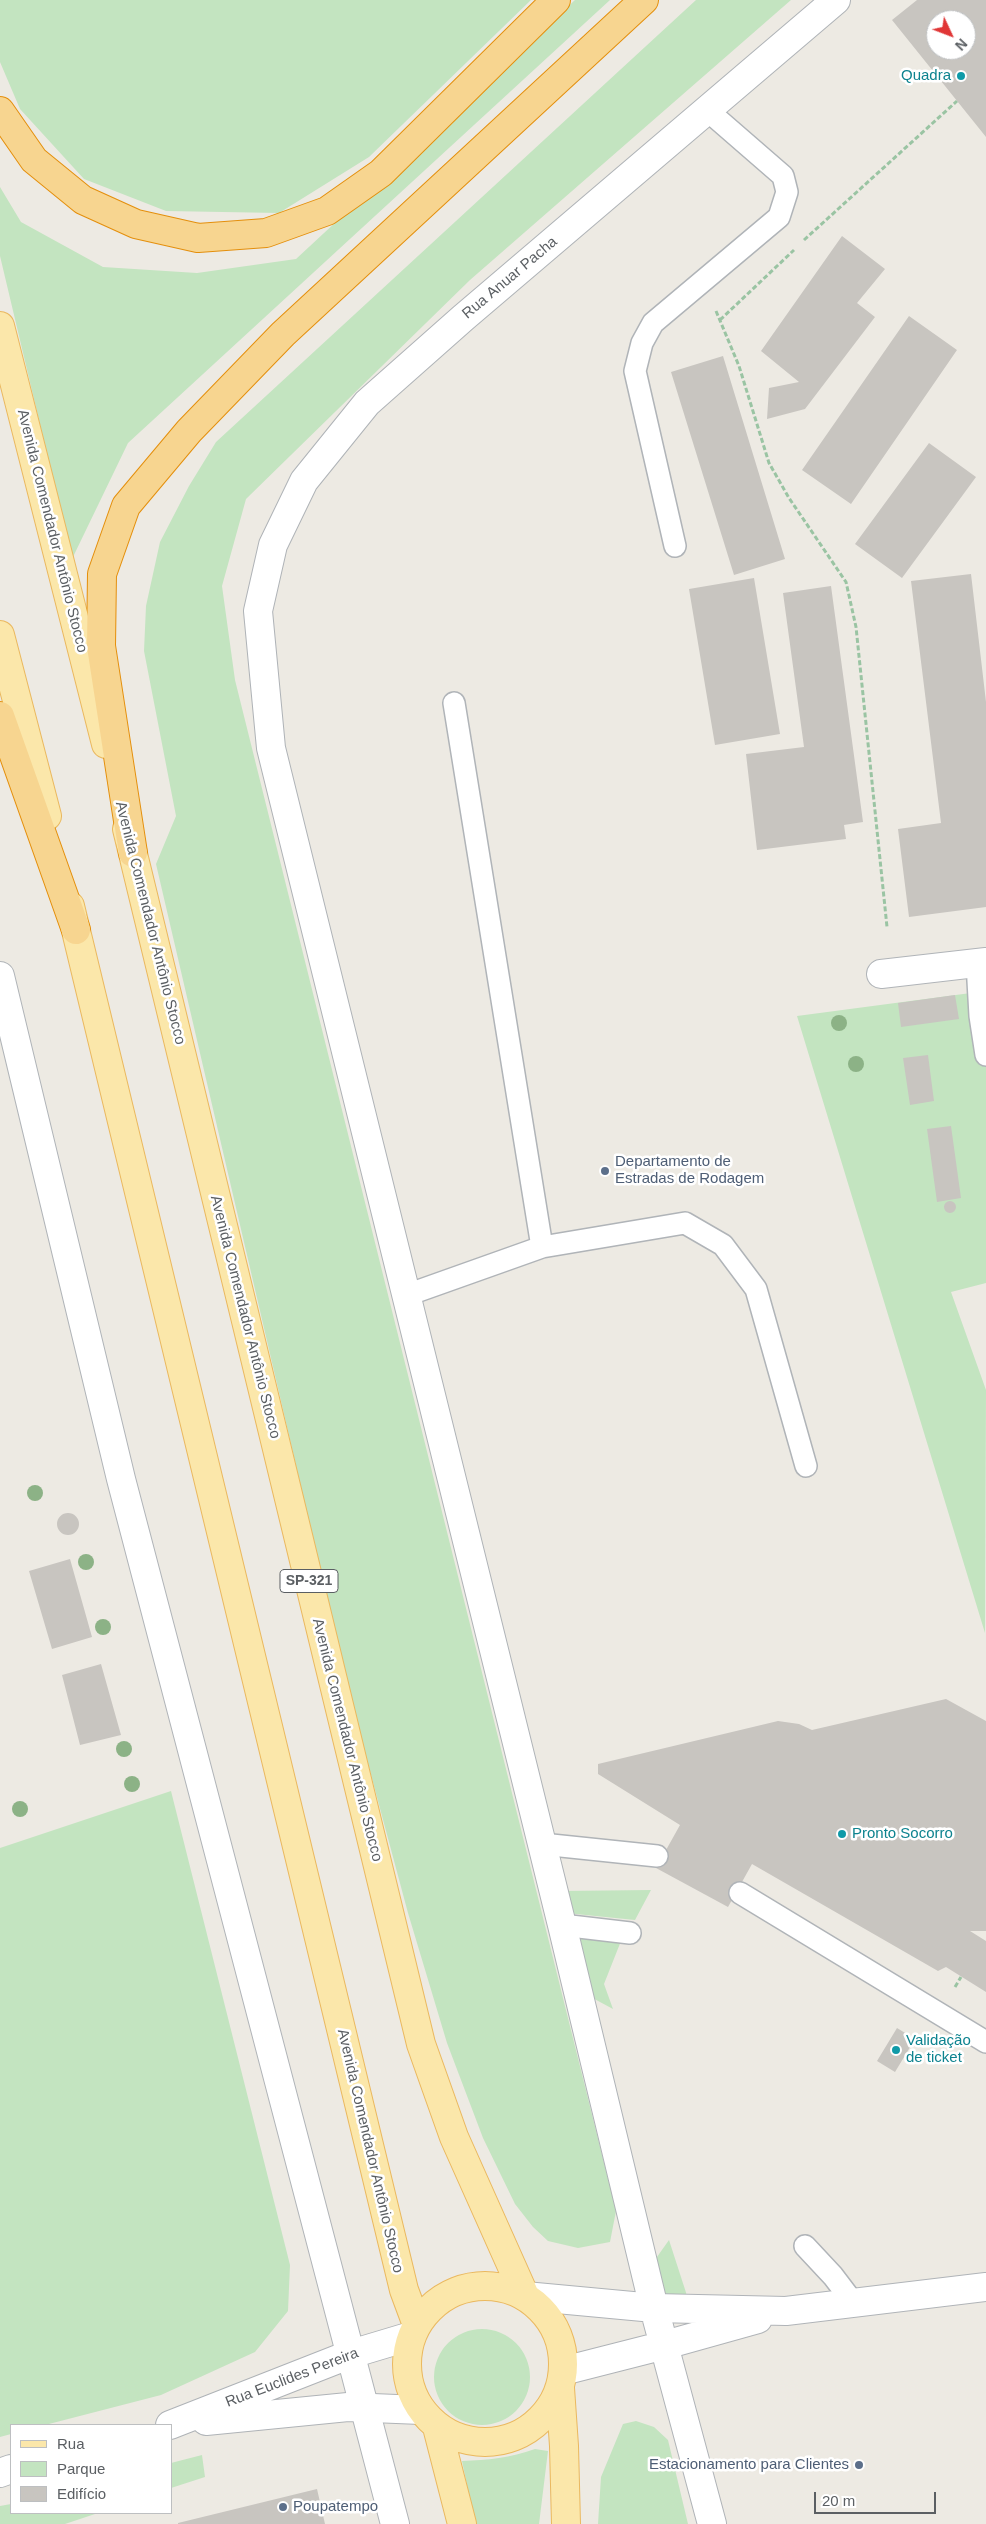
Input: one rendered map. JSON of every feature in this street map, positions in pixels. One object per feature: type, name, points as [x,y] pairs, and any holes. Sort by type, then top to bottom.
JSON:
[{"type":"highway","points":[[0,111],[34,160],[83,200],[136,224],[198,238],[266,233],[326,212],[381,173],[556,0]]},
{"type":"highway","points":[[133,853],[101,646],[102,574],[126,506],[189,431],[283,334],[644,0]]},
{"type":"highway","points":[[0,716],[76,930]]},
{"type":"main road","name":"Avenida Comendador Antônio Stocco","points":[[0,326],[133,853],[421,2044],[454,2137],[525,2296]]},
{"type":"main road","name":"Avenida Comendador Antônio Stocco","points":[[0,635],[76,930],[414,2330]]},
{"type":"main road","points":[[462,2524],[429,2418],[412,2394],[407,2374],[407,2355],[414,2330],[428,2310],[441,2299],[466,2289],[492,2286],[525,2296],[549,2318],[561,2343],[566,2524]]},
{"type":"main road","points":[[429,2418],[456,2437],[476,2442],[504,2440],[518,2435],[536,2424],[550,2407],[561,2379]]},
{"type":"street","name":"Rua Anuar Pacha","points":[[712,2524],[654,2308],[562,1925],[272,748],[258,611],[273,546],[304,481],[367,403],[470,311],[836,0]]},
{"type":"street","points":[[881,974],[982,963]]},
{"type":"street","points":[[0,976],[121,1479],[366,2407],[395,2524]]},
{"type":"street","points":[[561,2379],[665,2345],[786,2312],[852,2302],[986,2287]]},
{"type":"street","points":[[525,2296],[654,2308],[786,2312]]},
{"type":"street","name":"Rua Euclides Pereira","points":[[173,2425],[414,2330]]},
{"type":"street","name":"Rua Euclides Pereira","points":[[173,2425],[366,2407],[429,2418]]},
{"type":"lane","points":[[675,546],[635,371],[642,343],[653,323],[779,217],[787,192],[783,176],[707,110]]},
{"type":"lane","points":[[454,703],[542,1247]]},
{"type":"lane","points":[[982,963],[980,1016],[986,1055]]},
{"type":"lane","points":[[407,1295],[542,1247],[686,1223],[723,1245],[756,1289],[806,1466]]},
{"type":"lane","points":[[542,1844],[657,1856]]},
{"type":"lane","points":[[740,1893],[986,2042]]},
{"type":"lane","points":[[562,1925],[630,1933]]},
{"type":"lane","points":[[805,2246],[834,2276],[852,2302]]},
{"type":"path","points":[[720,320],[857,190],[957,101]]},
{"type":"path","points":[[704,280],[739,366],[769,464],[789,498],[846,582],[856,627],[887,927]]},
{"type":"green space","points":[[0,0],[531,0],[369,157],[279,213],[166,211],[84,179],[20,109],[0,62]]},
{"type":"green space","points":[[575,0],[610,0],[128,443],[72,559],[0,256],[0,187],[21,222],[103,267],[197,273],[296,259]]},
{"type":"green space","points":[[696,0],[791,0],[470,280],[246,499],[222,586],[235,680],[616,2211],[610,2242],[578,2248],[548,2241],[533,2227],[515,2204],[483,2138],[447,2043],[408,1913],[348,1689],[156,864],[176,816],[144,651],[146,606],[160,542],[189,486],[216,442]]},
{"type":"green space","points":[[986,991],[986,1283],[951,1292],[986,1390],[985,1633],[797,1016]]},
{"type":"green space","points":[[171,1791],[290,2265],[288,2311],[255,2352],[161,2395],[49,2424],[10,2424],[10,2434],[0,2437],[0,1848]]},
{"type":"green space","points":[[651,1890],[635,1920],[566,1913],[559,1891]]},
{"type":"green space","points":[[573,1933],[621,1941],[604,1984],[613,2009],[587,1995]]},
{"type":"green space","points":[[669,2240],[691,2308],[668,2298],[663,2294],[657,2281],[652,2264]]},
{"type":"green space","points":[[482,2329],[501,2332],[516,2343],[527,2358],[530,2377],[527,2396],[516,2411],[501,2422],[482,2425],[463,2422],[448,2411],[437,2396],[434,2377],[437,2358],[448,2343],[463,2332]]},
{"type":"green space","points":[[636,2421],[654,2427],[668,2440],[688,2524],[598,2524],[601,2477],[623,2424]]},
{"type":"green space","points":[[535,2449],[548,2451],[539,2524],[475,2524],[462,2461],[499,2458]]},
{"type":"green space","points":[[202,2455],[205,2477],[172,2488],[172,2463]]},
{"type":"green space","points":[[10,2504],[10,2514],[95,2514],[65,2524],[0,2524],[0,2506]]},
{"type":"building","name":"Quadra","points":[[917,0],[986,0],[986,137],[892,20]]},
{"type":"building","points":[[842,236],[885,269],[857,303],[875,317],[805,409],[767,419],[769,388],[799,382],[761,351]]},
{"type":"building","points":[[909,316],[957,350],[851,504],[802,470]]},
{"type":"building","points":[[723,356],[785,559],[734,575],[671,372]]},
{"type":"building","points":[[929,443],[976,477],[902,578],[855,544]]},
{"type":"building","points":[[971,574],[986,702],[986,907],[909,917],[898,829],[941,823],[911,581]]},
{"type":"building","points":[[754,578],[780,734],[715,745],[689,589]]},
{"type":"building","points":[[831,586],[863,822],[844,825],[846,839],[757,850],[746,754],[804,747],[783,593]]},
{"type":"building","points":[[955,995],[959,1019],[901,1027],[898,1003]]},
{"type":"building","points":[[928,1055],[934,1101],[910,1105],[903,1058]]},
{"type":"building","points":[[951,1126],[961,1198],[937,1202],[927,1129]]},
{"type":"building","points":[[948,1201],[952,1201],[956,1207],[952,1213],[948,1213],[944,1209],[944,1205]]},
{"type":"building","points":[[68,1513],[76,1516],[79,1524],[76,1532],[68,1535],[60,1532],[57,1524],[60,1516]]},
{"type":"building","points":[[70,1559],[92,1637],[52,1649],[29,1571]]},
{"type":"building","points":[[101,1664],[121,1735],[80,1745],[62,1675]]},
{"type":"building","name":"Pronto Socorro","points":[[946,1699],[986,1721],[986,1931],[970,1931],[986,1941],[986,1992],[946,1967],[938,1971],[752,1864],[728,1907],[656,1868],[680,1825],[598,1774],[598,1764],[778,1721],[799,1724],[812,1730]]},
{"type":"building","name":"Validação de ticket","points":[[897,2028],[915,2039],[895,2072],[877,2061]]},
{"type":"building","name":"Poupatempo","points":[[317,2489],[325,2524],[178,2524],[178,2523]]},
{"type":"place","name":"Quadra","points":[[961,76]]},
{"type":"place","name":"Departamento de Estradas de Rodagem","points":[[605,1171]]},
{"type":"place","name":"Pronto Socorro","points":[[842,1834]]},
{"type":"place","name":"Validação de ticket","points":[[896,2050]]},
{"type":"place","name":"Estacionamento para Clientes","points":[[859,2465]]},
{"type":"place","name":"Poupatempo","points":[[283,2507]]}]
